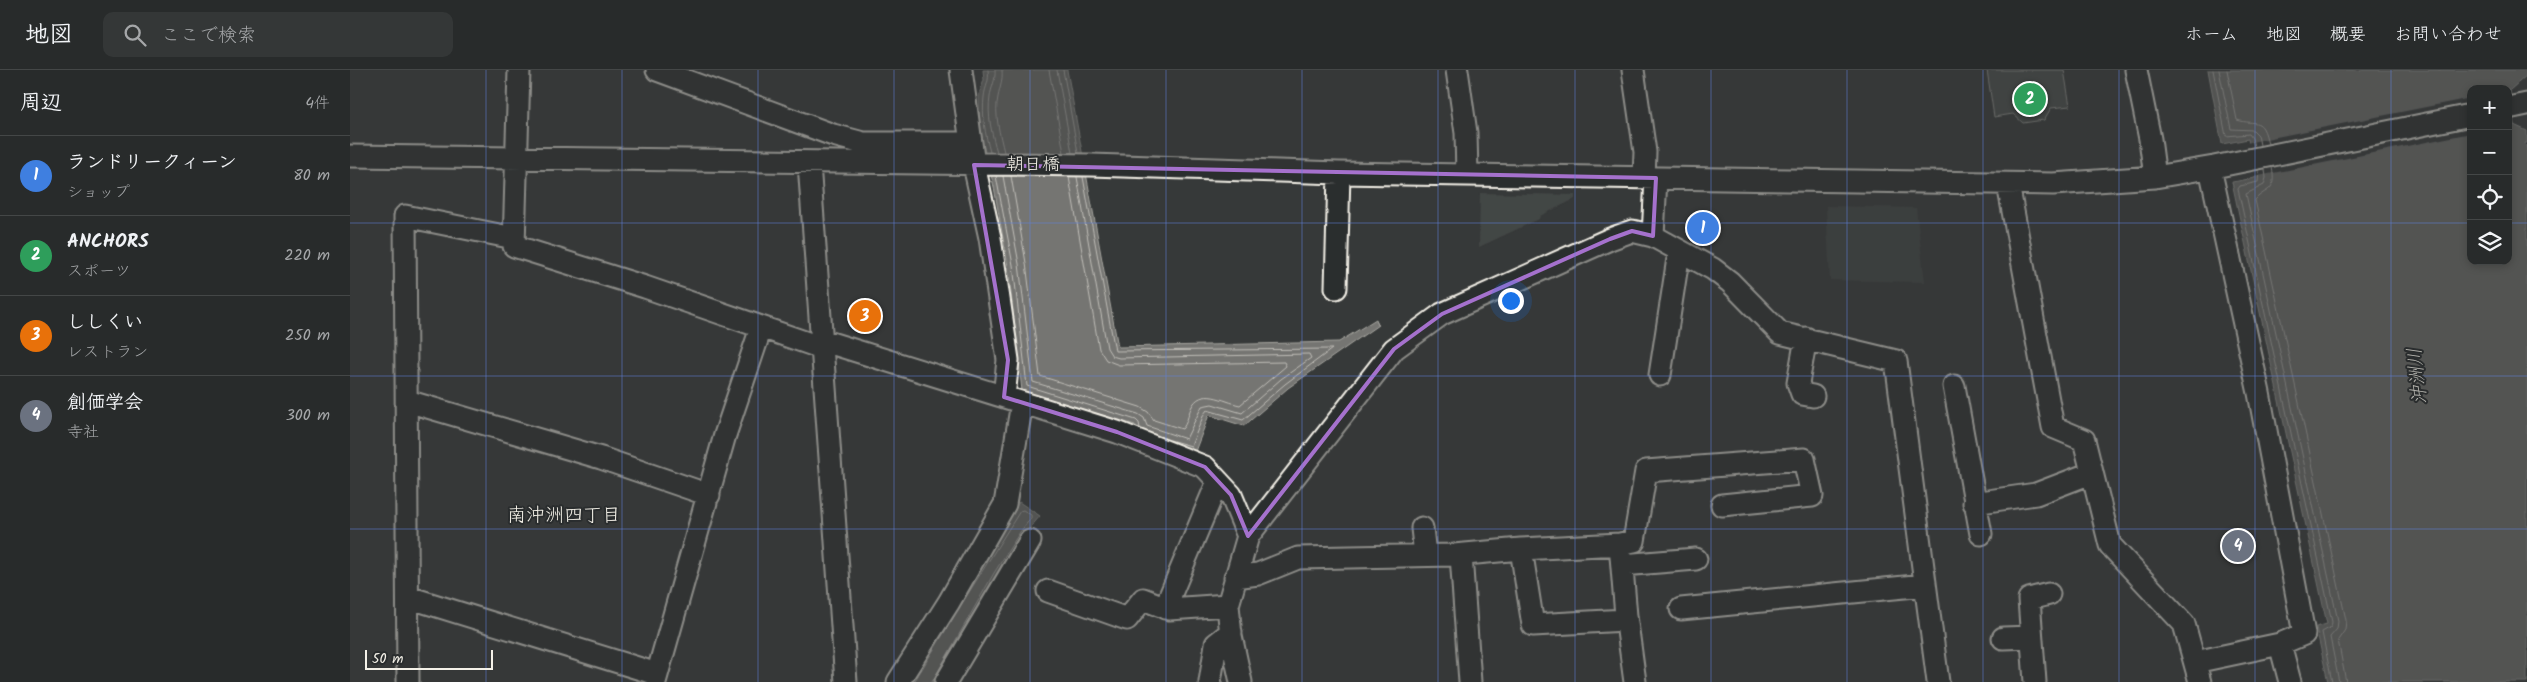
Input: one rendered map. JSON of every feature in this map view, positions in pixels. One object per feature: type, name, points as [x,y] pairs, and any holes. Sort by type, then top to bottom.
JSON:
[{"type":"street","points":[[519,70],[514,246],[645,287],[761,328],[822,344],[1117,432],[1196,463],[1204,467],[1230,495],[1248,536]]},
{"type":"street","points":[[658,70],[833,135],[863,143],[971,142]]},
{"type":"street","points":[[898,682],[949,602],[1005,504],[1013,400],[990,238],[974,164],[961,70]]},
{"type":"street","points":[[1457,70],[1466,133],[1468,175]]},
{"type":"street","points":[[1633,70],[1650,178],[1653,236]]},
{"type":"street","points":[[2136,70],[2150,139],[2154,177]]},
{"type":"street","points":[[2512,107],[2527,104]]},
{"type":"street","name":"朝日橋","points":[[350,156],[1091,165],[1339,173],[2008,184],[2072,183],[2154,177],[2212,168],[2467,116]]},
{"type":"street","points":[[809,163],[846,682]]},
{"type":"street","points":[[2008,184],[2054,427],[2084,440],[2110,545],[2184,624],[2197,672],[2304,634],[2259,393],[2212,168]]},
{"type":"street","points":[[1336,288],[1339,173]]},
{"type":"street","points":[[408,682],[405,216],[514,238]]},
{"type":"street","points":[[1241,682],[1230,632],[1228,605],[1248,536],[1394,349],[1442,314],[1632,231],[1653,236],[1713,269],[1730,282],[1780,333],[1896,361],[1938,682]]},
{"type":"street","points":[[1660,375],[1679,252]]},
{"type":"street","points":[[408,597],[656,678],[725,435],[761,328]]},
{"type":"street","points":[[1806,338],[1798,383],[1802,394],[1813,396]]},
{"type":"street","points":[[1954,386],[1981,534]]},
{"type":"street","points":[[407,401],[601,458],[709,495]]},
{"type":"street","points":[[1235,577],[1258,574],[1298,558],[1462,555],[1521,549],[1620,544],[1634,541],[1646,471],[1804,459],[1812,496],[1722,505]]},
{"type":"street","points":[[1974,503],[2036,494],[2091,473]]},
{"type":"street","points":[[1165,608],[1218,481]]},
{"type":"street","points":[[1422,528],[1425,555]]},
{"type":"street","points":[[948,681],[1030,541]]},
{"type":"street","points":[[1620,544],[1626,620],[1635,682]]},
{"type":"street","points":[[1521,549],[1533,625],[1626,620]]},
{"type":"street","points":[[1462,555],[1470,682]]},
{"type":"street","points":[[1622,565],[1696,559]]},
{"type":"street","points":[[1681,608],[1925,584]]},
{"type":"street","points":[[1048,591],[1127,619],[1143,599],[1165,608],[1228,605]]},
{"type":"street","points":[[2035,682],[2029,598],[2049,594]]},
{"type":"street","points":[[1210,682],[1216,644],[1230,632]]},
{"type":"street","points":[[2003,638],[2031,638]]},
{"type":"street","points":[[2280,644],[2290,682]]},
{"type":"highlighted area","points":[[974,165],[1656,178],[1653,236],[1632,231],[1610,239],[1442,314],[1394,349],[1248,536],[1231,495],[1205,467],[1117,432],[1004,397],[1008,360]]},
{"type":"shaded area","points":[[1987,70],[2064,70],[2070,106],[2051,108],[2044,120],[2023,123],[2013,114],[1994,117]]},
{"type":"shaded area","points":[[1480,193],[1575,195],[1575,199],[1540,216],[1539,219],[1479,247]]},
{"type":"shaded area","points":[[1826,206],[1916,208],[1925,282],[1830,280]]},
{"type":"water","points":[[983,70],[1067,70],[1118,347],[1339,342],[1376,319],[1378,325],[1288,388],[1244,426],[1209,415],[1194,454],[1134,433],[1135,425],[1022,391],[1008,266],[994,187],[980,132],[979,94],[984,80]]},
{"type":"water","name":"沖洲川","points":[[2208,70],[2527,70],[2527,75],[2512,88],[2512,85],[2467,85],[2467,265],[2512,265],[2512,108],[2514,125],[2527,131],[2527,143],[2525,143],[2527,150],[2527,682],[2328,682],[2316,627],[2327,624],[2232,182],[2255,178],[2248,139],[2222,144]]},
{"type":"water","points":[[1019,502],[1040,516],[1024,535],[936,682],[908,682]]},
{"type":"pier","points":[[2467,99],[2467,134],[2229,182],[2252,176],[2246,143]]},
{"type":"place","name":"ANCHORS","points":[[2030,99]]},
{"type":"place","name":"ランドリークィーン","points":[[1703,228]]},
{"type":"place","name":"ししくい","points":[[865,316]]},
{"type":"place","name":"創価学会","points":[[2238,546]]},
{"type":"district","name":"南沖洲四丁目","points":[[564,516]]}]
